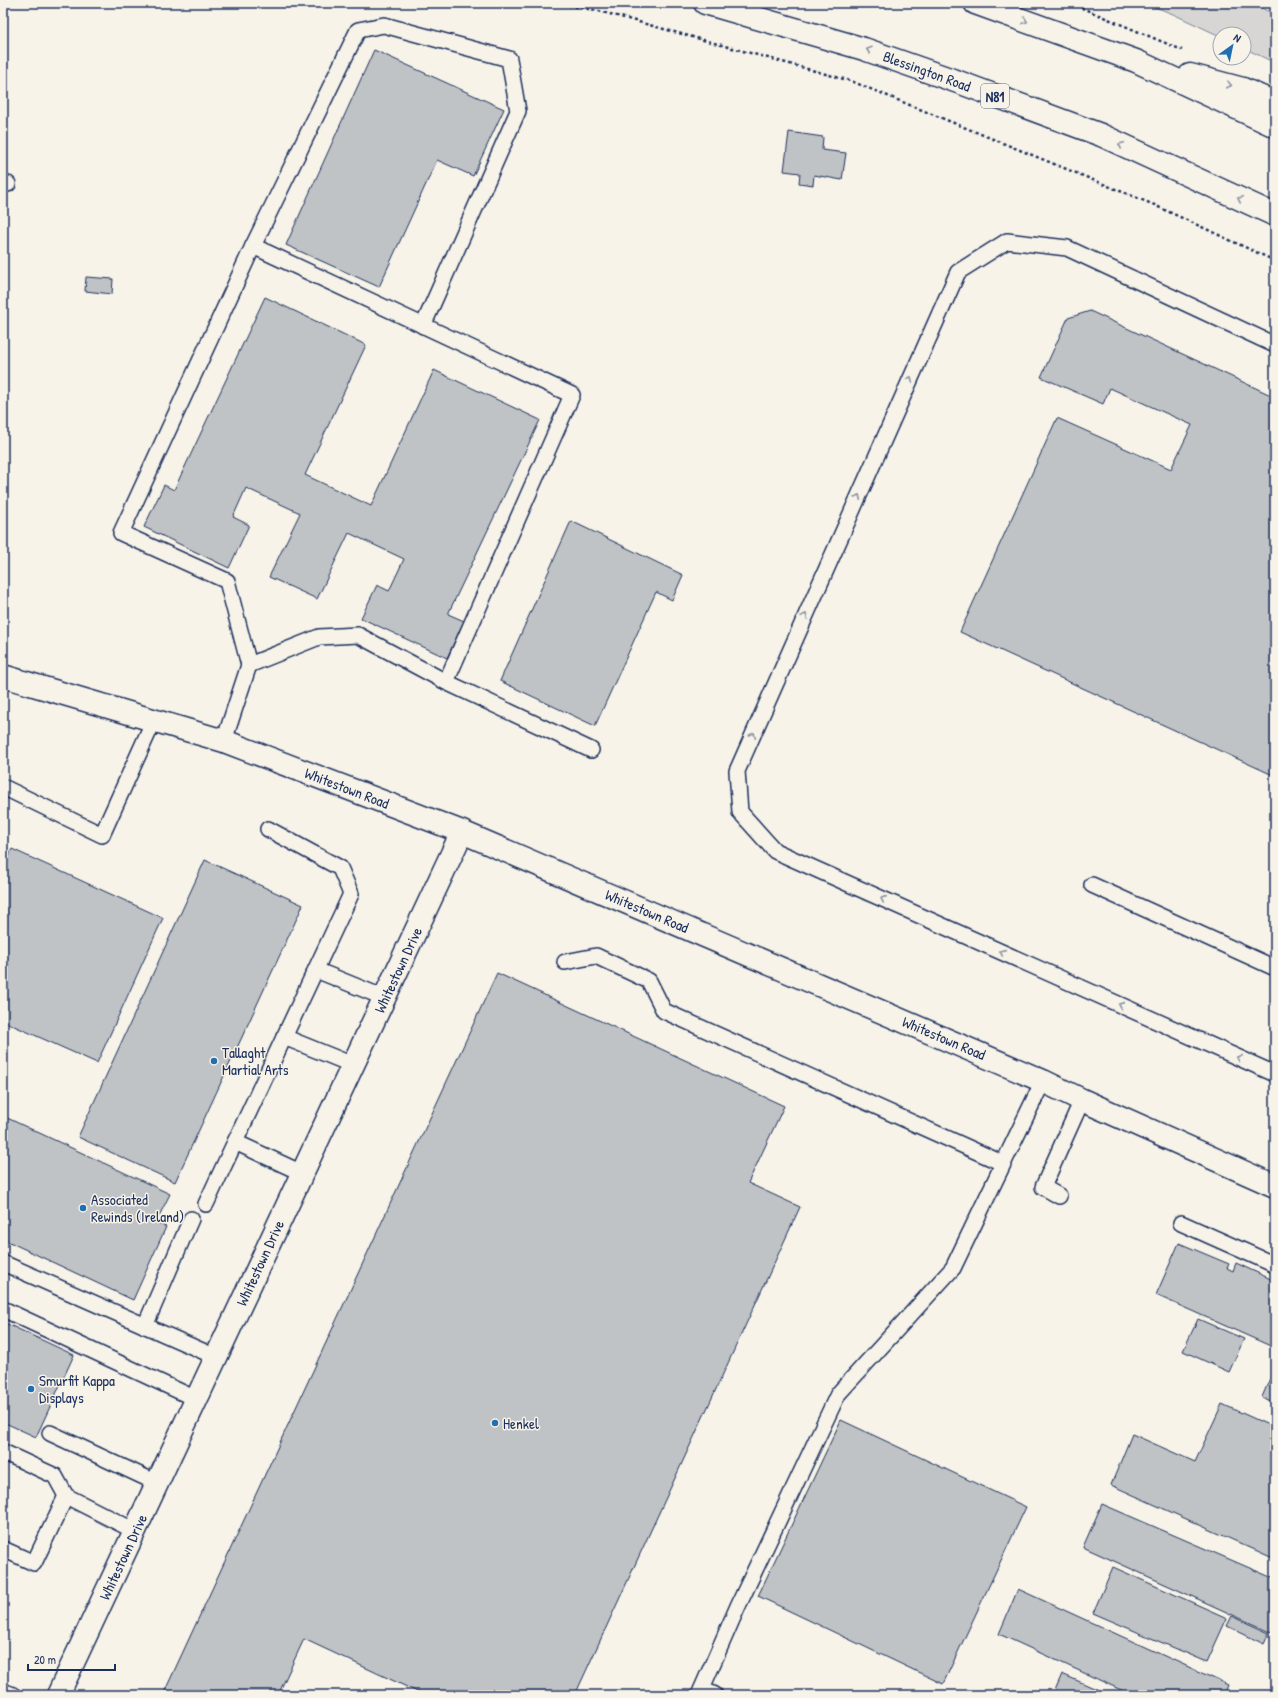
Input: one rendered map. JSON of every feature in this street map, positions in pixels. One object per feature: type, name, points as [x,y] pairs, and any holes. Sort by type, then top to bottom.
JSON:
[{"type":"street","name":"Blessington Road","points":[[705,3],[869,50],[1101,135],[1275,215]]},
{"type":"street","points":[[975,3],[1136,61],[1275,126]]},
{"type":"street","points":[[1136,61],[1243,88],[1275,103]]},
{"type":"street","name":"Whitestown Road","points":[[3,676],[224,741],[462,832],[1043,1081],[1082,1100],[1275,1186]]},
{"type":"street","name":"Whitestown Drive","points":[[58,1695],[462,832]]},
{"type":"lane","points":[[224,741],[249,665],[227,581],[121,533],[252,246],[358,30],[384,25],[509,58],[518,111],[423,326]]},
{"type":"lane","points":[[1275,345],[1067,248],[1007,240],[958,272],[737,771],[740,812],[775,851],[1275,1074]]},
{"type":"lane","points":[[252,246],[572,395],[446,682]]},
{"type":"lane","points":[[249,665],[319,637],[358,635],[446,682],[591,750]]},
{"type":"lane","points":[[3,787],[102,835],[154,720]]},
{"type":"lane","points":[[206,1204],[351,894],[340,868],[268,829]]},
{"type":"lane","points":[[1092,885],[1275,968]]},
{"type":"lane","points":[[565,962],[596,956],[649,981],[664,1011],[1002,1164]]},
{"type":"lane","points":[[316,970],[385,998]]},
{"type":"lane","points":[[284,1037],[353,1065]]},
{"type":"lane","points":[[705,1693],[738,1606],[838,1394],[953,1268],[1043,1081]]},
{"type":"lane","points":[[1059,1196],[1043,1186],[1082,1100]]},
{"type":"lane","points":[[235,1142],[302,1173]]},
{"type":"lane","points":[[145,1326],[192,1219]]},
{"type":"lane","points":[[1181,1223],[1275,1265]]},
{"type":"lane","points":[[3,1263],[216,1357]]},
{"type":"lane","points":[[3,1309],[196,1399]]},
{"type":"lane","points":[[50,1433],[158,1483]]},
{"type":"lane","points":[[3,1452],[55,1476],[66,1496],[135,1531]]},
{"type":"lane","points":[[3,1549],[34,1563],[66,1496]]},
{"type":"lane","points":[[3,1691],[13,1695]]},
{"type":"path","points":[[557,3],[599,11],[852,81],[1152,204],[1275,261]]},
{"type":"path","points":[[1070,3],[1186,52]]},
{"type":"shaded area","points":[[1145,3],[1252,3],[1275,15],[1275,63],[1252,52],[1252,26],[1212,26],[1212,32]]},
{"type":"building","points":[[374,50],[504,109],[473,176],[437,160],[379,287],[286,245]]},
{"type":"building","points":[[789,132],[823,137],[822,150],[846,153],[842,180],[814,175],[813,185],[799,183],[800,173],[784,171]]},
{"type":"building","points":[[86,277],[113,279],[112,294],[85,291]]},
{"type":"building","points":[[265,297],[366,345],[305,475],[371,506],[434,370],[540,420],[448,614],[464,621],[447,658],[361,618],[377,585],[389,591],[404,559],[349,533],[317,599],[269,577],[300,513],[246,488],[233,517],[249,525],[229,568],[144,527],[164,485],[174,490]]},
{"type":"building","points":[[1090,311],[1275,397],[1275,776],[960,632],[1057,418],[1171,469],[1192,425],[1110,388],[1103,404],[1041,377],[1068,318]]},
{"type":"building","points":[[571,521],[683,575],[672,600],[656,592],[595,726],[500,681]]},
{"type":"building","points":[[12,849],[163,918],[97,1063],[3,1021],[3,870]]},
{"type":"building","points":[[205,860],[303,905],[175,1182],[78,1137]]},
{"type":"building","name":"Henkel","points":[[497,973],[784,1106],[748,1183],[800,1207],[575,1695],[424,1695],[304,1639],[278,1695],[163,1695]]},
{"type":"building","name":"Associated Rewinds (Ireland)","points":[[3,1116],[170,1194],[156,1222],[166,1227],[133,1300],[3,1239]]},
{"type":"building","points":[[1179,1243],[1229,1264],[1227,1268],[1233,1271],[1236,1263],[1275,1281],[1275,1348],[1156,1295]]},
{"type":"building","points":[[1198,1319],[1244,1339],[1229,1372],[1183,1351]]},
{"type":"building","name":"Smurfit Kappa Displays","points":[[3,1322],[74,1355],[36,1437],[3,1422]]},
{"type":"building","points":[[1275,1367],[1275,1403],[1262,1397]]},
{"type":"building","points":[[1222,1404],[1275,1428],[1275,1559],[1111,1485],[1132,1434],[1195,1462]]},
{"type":"building","points":[[841,1420],[1026,1507],[943,1684],[758,1596]]},
{"type":"building","points":[[1102,1504],[1275,1579],[1275,1634],[1083,1547]]},
{"type":"building","points":[[1113,1567],[1227,1618],[1207,1662],[1093,1613]]},
{"type":"building","points":[[1018,1589],[1228,1685],[1224,1695],[1132,1695],[999,1634]]},
{"type":"building","points":[[1232,1616],[1269,1633],[1264,1644],[1227,1626]]},
{"type":"building","points":[[1062,1674],[1110,1695],[1053,1695]]},
{"type":"place","name":"Tallaght Martial Arts","points":[[214,1061]]},
{"type":"place","name":"Associated Rewinds (Ireland)","points":[[83,1208]]},
{"type":"place","name":"Smurfit Kappa Displays","points":[[31,1389]]},
{"type":"place","name":"Henkel","points":[[495,1423]]}]
